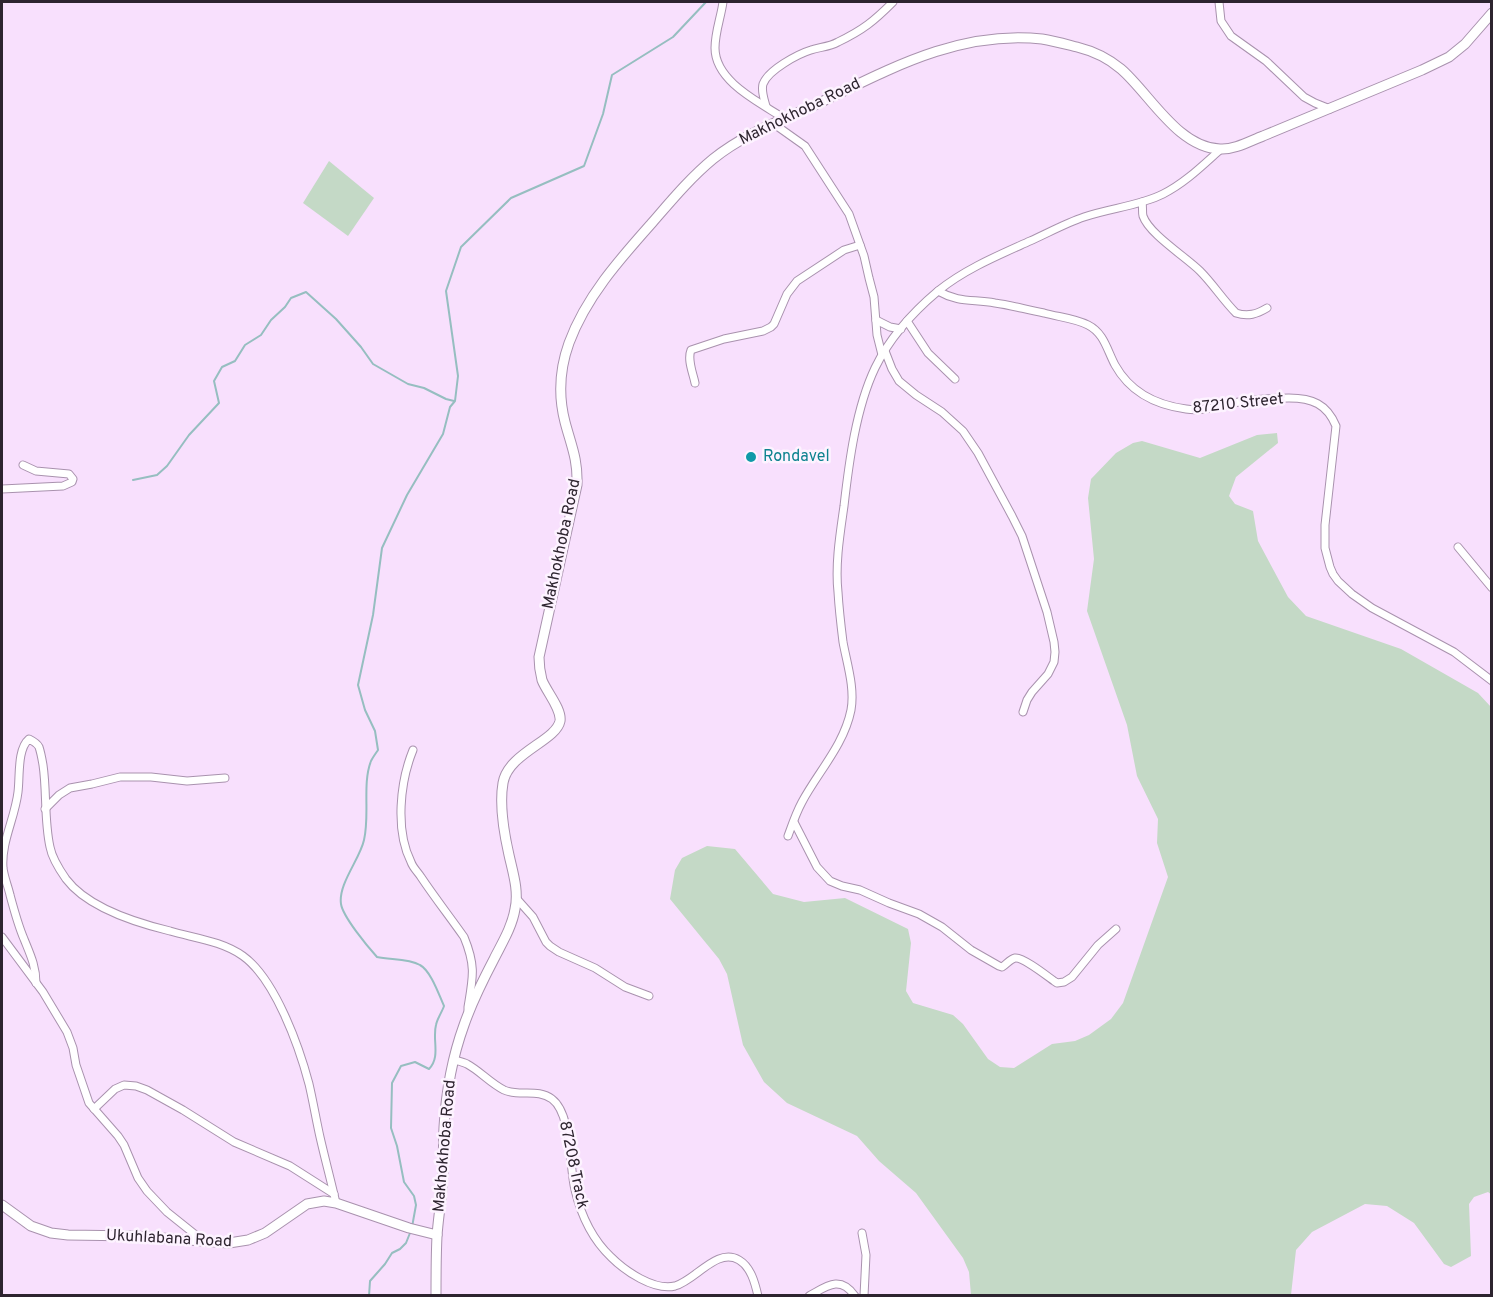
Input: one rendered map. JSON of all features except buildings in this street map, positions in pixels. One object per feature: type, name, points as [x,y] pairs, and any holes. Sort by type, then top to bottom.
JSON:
[{"type":"street","points":[[723,2],[715,43],[719,67],[737,87],[785,119]]},
{"type":"street","points":[[766,106],[762,87],[774,70],[801,53],[834,44],[866,28],[893,2]]},
{"type":"street","points":[[1219,2],[1221,21],[1231,36],[1259,56],[1304,97],[1330,109]]},
{"type":"street","points":[[788,836],[801,804],[838,742],[850,711],[851,692],[841,627],[837,578],[849,465],[863,402],[873,371],[883,353],[907,321],[938,291],[973,268],[1077,220],[1154,198],[1171,189],[1221,149],[1244,144],[1449,57],[1465,44],[1491,13]]},
{"type":"street","name":"Makhokhoba Road","points":[[436,1296],[437,1235],[442,1187],[444,1125],[454,1060],[464,1024],[506,936],[517,899],[503,814],[501,790],[503,779],[516,761],[552,733],[560,722],[558,710],[542,679],[539,657],[577,485],[576,459],[564,421],[560,396],[562,367],[570,341],[590,300],[610,271],[693,176],[734,144],[752,133],[916,57],[947,47],[1000,38],[1044,39],[1103,56],[1122,69],[1186,137],[1208,147],[1221,149]]},
{"type":"street","points":[[774,124],[805,146],[849,214],[864,256],[874,297],[883,353],[899,381],[942,412],[963,431],[978,453],[1022,536],[1047,612],[1055,652],[1052,668],[1032,692],[1023,712]]},
{"type":"street","points":[[1142,202],[1144,218],[1153,230],[1169,246],[1196,266],[1236,313],[1251,315],[1267,308]]},
{"type":"street","points":[[695,383],[689,359],[691,350],[723,339],[764,331],[771,327],[787,294],[797,281],[844,250],[860,245]]},
{"type":"street","name":"87210 Street","points":[[938,291],[952,299],[994,302],[1087,324],[1094,328],[1103,339],[1116,365],[1130,385],[1145,396],[1170,407],[1195,410],[1252,399],[1272,398],[1302,398],[1323,407],[1336,426],[1325,525],[1325,548],[1333,574],[1352,594],[1372,608],[1454,652],[1491,681]]},
{"type":"street","points":[[876,320],[890,327],[901,329]]},
{"type":"street","points":[[907,321],[928,353],[955,379]]},
{"type":"street","points":[[2,489],[63,486],[72,482],[73,479],[69,474],[36,471],[23,465]]},
{"type":"street","points":[[1458,547],[1491,588]]},
{"type":"street","points":[[36,983],[36,970],[17,919],[3,859],[17,802],[23,745],[29,739],[38,746],[41,756],[46,792],[48,836],[54,859],[66,879],[84,897],[94,903],[148,926],[202,939],[231,949],[242,955],[259,970],[284,1014],[308,1082],[335,1199]]},
{"type":"street","points":[[413,750],[408,763],[402,796],[402,828],[406,847],[410,862],[468,946],[473,971],[469,1013]]},
{"type":"street","points":[[45,809],[70,788],[120,777],[187,781],[225,778]]},
{"type":"street","points":[[794,822],[817,867],[830,881],[860,890],[926,917],[971,950],[1002,967],[1014,958],[1018,958],[1057,983],[1065,982],[1116,928]]},
{"type":"street","points":[[517,899],[533,917],[550,946],[595,968],[625,987],[649,996]]},
{"type":"street","points":[[2,937],[36,983],[67,1032],[86,1096],[124,1145],[138,1178],[147,1191],[177,1222],[204,1242]]},
{"type":"street","name":"87208 Track","points":[[454,1060],[466,1064],[509,1092],[539,1093],[554,1101],[560,1108],[565,1122],[574,1188],[585,1221],[610,1256],[623,1268],[646,1281],[663,1286]]},
{"type":"street","points":[[94,1109],[119,1086],[140,1087],[183,1110],[234,1142],[290,1166],[335,1199]]},
{"type":"street","name":"Ukuhlabana Road","points":[[2,1205],[31,1226],[51,1233],[229,1243],[248,1240],[265,1233],[308,1204],[335,1199],[403,1226],[437,1235]]},
{"type":"street","points":[[862,1233],[866,1255],[864,1296]]},
{"type":"street","points":[[667,1296],[663,1286],[676,1286],[722,1257],[738,1259],[745,1265],[753,1278],[758,1296]]},
{"type":"street","points":[[808,1296],[831,1284],[841,1284],[849,1288],[855,1296]]},
{"type":"green space","points":[[329,161],[374,198],[348,236],[303,203]]},
{"type":"green space","points":[[1277,433],[1278,443],[1236,477],[1229,496],[1235,504],[1253,511],[1258,541],[1288,597],[1306,616],[1401,649],[1478,693],[1491,707],[1492,1195],[1488,1192],[1474,1197],[1469,1204],[1471,1256],[1451,1267],[1444,1264],[1414,1223],[1387,1206],[1365,1204],[1312,1232],[1296,1250],[1291,1295],[971,1295],[969,1272],[963,1258],[916,1193],[879,1161],[857,1136],[787,1103],[764,1082],[743,1045],[727,974],[719,959],[670,899],[675,870],[682,858],[707,846],[735,849],[773,894],[804,902],[845,898],[908,929],[911,943],[906,991],[913,1003],[953,1015],[963,1024],[988,1059],[1000,1067],[1014,1068],[1052,1044],[1075,1041],[1089,1035],[1111,1019],[1123,1003],[1168,877],[1157,843],[1158,819],[1137,776],[1127,725],[1087,611],[1094,559],[1088,498],[1091,479],[1116,453],[1133,443],[1142,441],[1200,458],[1257,435]]},
{"type":"waterway","points":[[412,1227],[416,1205],[414,1196],[404,1182],[391,1128],[392,1083],[401,1066],[415,1062],[429,1069],[433,1064],[436,1025],[444,1006],[424,968],[410,961],[377,957],[351,924],[341,904],[343,888],[364,840],[368,770],[378,750],[375,731],[365,710],[358,685],[373,615],[382,548],[407,495],[443,434],[450,407],[455,401],[458,376],[446,291],[461,247],[511,198],[584,166],[603,114],[612,75],[673,37],[706,2]]},
{"type":"waterway","points":[[133,480],[157,475],[167,466],[189,435],[219,403],[214,381],[222,367],[235,361],[245,345],[261,335],[291,298],[306,292],[336,319],[373,364],[408,384],[454,401]]},
{"type":"waterway","points":[[369,1296],[370,1281],[392,1253],[406,1243],[410,1233]]},
{"type":"place","name":"Rondavel","points":[[751,457]]}]
